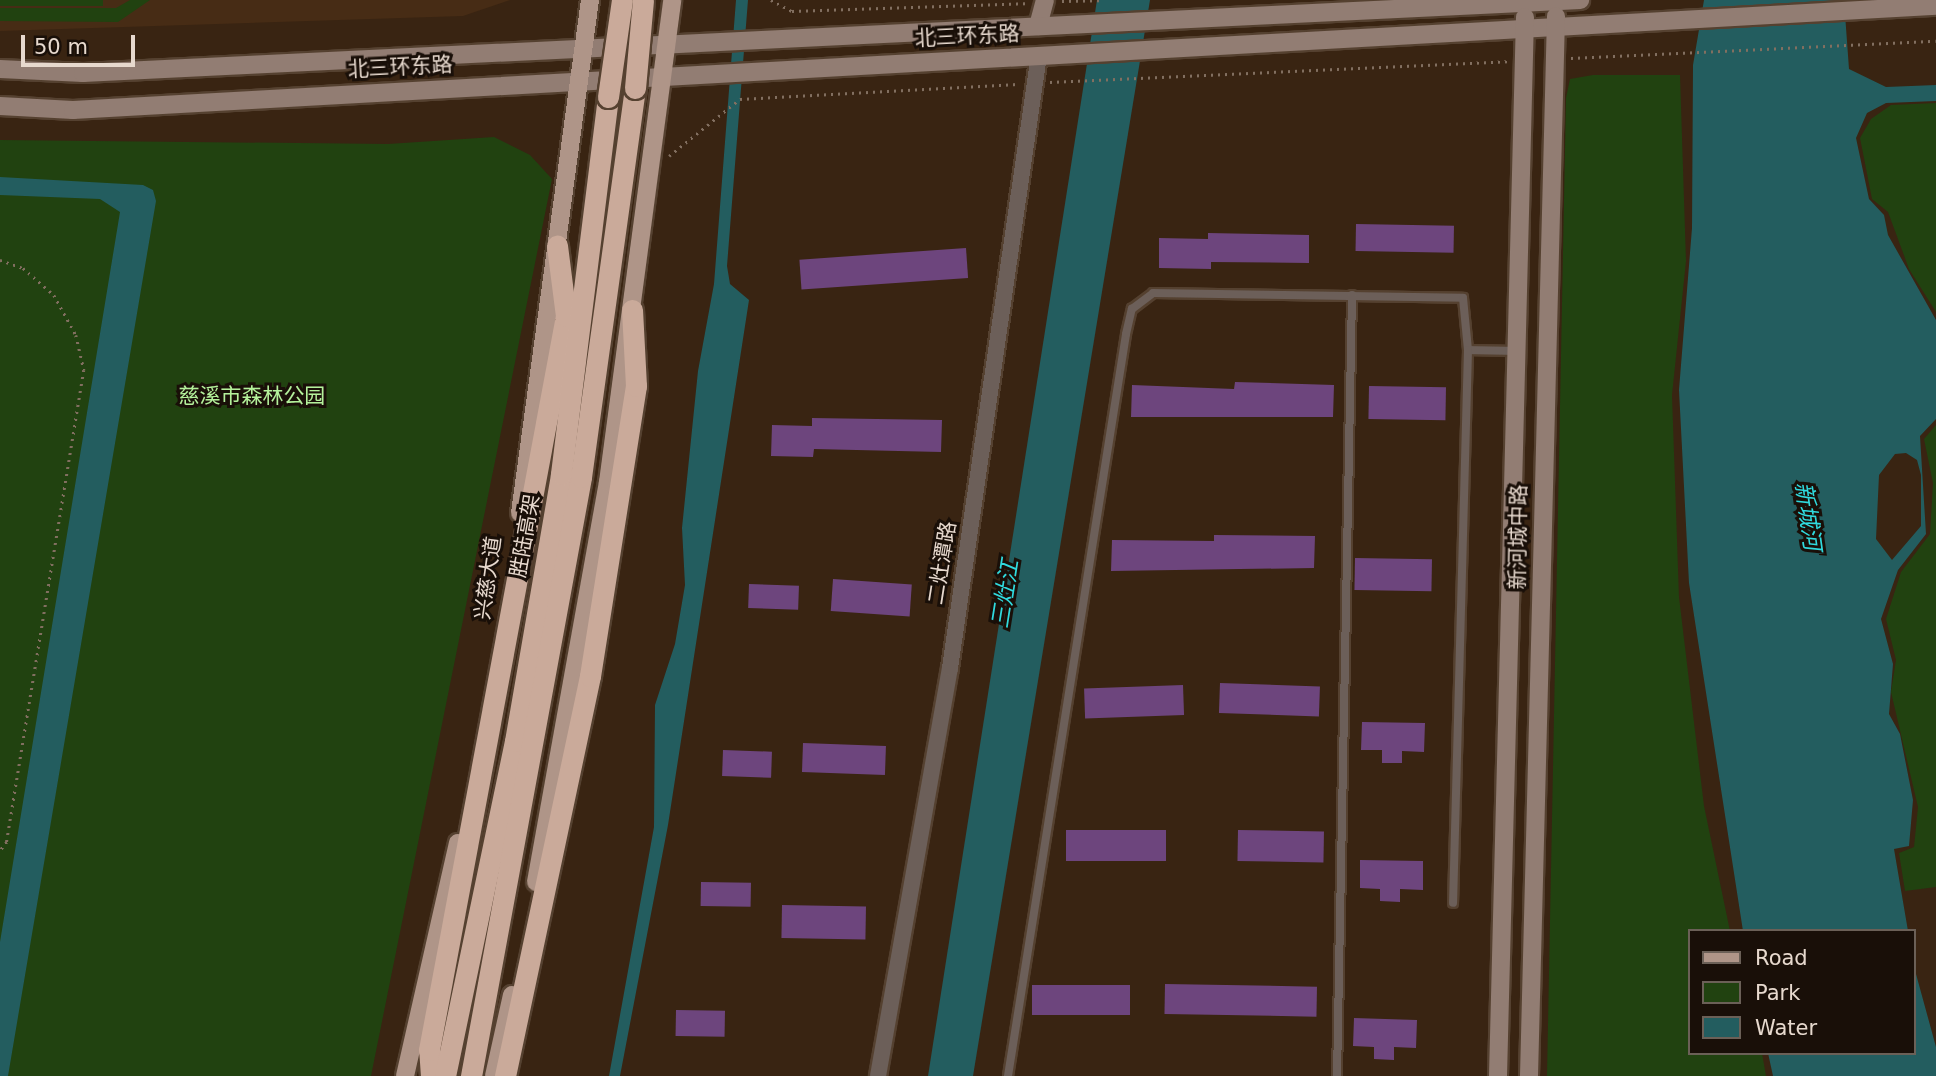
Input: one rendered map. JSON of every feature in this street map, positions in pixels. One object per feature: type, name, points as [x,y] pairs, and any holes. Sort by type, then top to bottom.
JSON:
[{"type":"highway","name":"胜陆高架","points":[[445,1076],[510,767],[561,474],[622,0]]},
{"type":"highway","points":[[471,1076],[581,477],[643,0]]},
{"type":"highway","points":[[431,1076],[429,1050],[566,316],[557,246]]},
{"type":"highway","points":[[505,1076],[590,676],[633,406],[632,310]]},
{"type":"main road","name":"兴慈大道","points":[[405,1076],[499,660],[590,0]]},
{"type":"main road","points":[[494,1076],[562,750],[632,310],[665,75],[672,0]]},
{"type":"main road","name":"北三环东路","points":[[0,69],[83,73],[1580,0]]},
{"type":"main road","points":[[1038,26],[1042,1]]},
{"type":"main road","name":"新河城中路","points":[[1498,1076],[1522,61],[1527,1]]},
{"type":"main road","name":"新河城中路","points":[[1529,1076],[1552,60],[1558,1]]},
{"type":"main road","name":"北三环东路","points":[[0,106],[73,110],[1936,6]]},
{"type":"street","name":"二灶潭路","points":[[878,1076],[950,668],[1038,55]]},
{"type":"lane","points":[[1008,1076],[1132,309],[1153,293],[1463,298],[1468,350],[1453,902]]},
{"type":"lane","points":[[1337,1076],[1352,295]]},
{"type":"lane","points":[[1468,350],[1515,351]]},
{"type":"path","points":[[771,0],[792,11],[1101,0]]},
{"type":"path","points":[[1552,60],[1936,41]]},
{"type":"path","points":[[650,172],[740,99],[1522,61]]},
{"type":"path","points":[[0,260],[23,268],[54,295],[76,335],[84,370],[7,842],[0,851]]},
{"type":"shaded area","points":[[0,0],[510,0],[463,16],[0,31]]},
{"type":"green space","points":[[0,0],[103,0],[103,6],[0,6]]},
{"type":"green space","points":[[130,0],[150,0],[118,22],[0,21],[0,8],[116,8]]},
{"type":"green space","points":[[1593,75],[1680,75],[1686,261],[1672,395],[1679,597],[1704,806],[1730,929],[1688,929],[1688,1055],[1762,1055],[1766,1076],[1547,1076],[1566,98],[1570,79]]},
{"type":"green space","points":[[1936,103],[1936,312],[1909,269],[1888,212],[1872,199],[1860,138],[1871,119],[1891,105]]},
{"type":"green space","name":"慈溪市森林公园","points":[[494,137],[530,155],[552,179],[371,1076],[0,1076],[0,140],[388,144]]},
{"type":"green space","points":[[1936,425],[1936,887],[1905,891],[1899,853],[1914,847],[1918,807],[1891,692],[1896,660],[1886,619],[1901,572],[1930,534],[1933,483],[1924,439]]},
{"type":"water","points":[[736,0],[748,0],[727,266],[730,284],[749,300],[668,825],[620,1076],[609,1076],[654,827],[655,705],[675,644],[685,585],[682,528],[698,371],[714,284]]},
{"type":"water","name":"三灶江","points":[[1097,0],[1150,0],[973,1076],[928,1076]]},
{"type":"water","name":"新城河","points":[[1704,0],[1844,0],[1849,69],[1886,87],[1936,85],[1936,101],[1886,103],[1867,113],[1856,138],[1869,199],[1884,215],[1888,235],[1936,320],[1936,419],[1920,436],[1926,534],[1898,570],[1881,619],[1893,664],[1889,714],[1900,734],[1913,800],[1909,846],[1894,849],[1908,929],[1743,929],[1689,583],[1679,390],[1692,228],[1693,65]],"holes":[[[1906,453],[1917,460],[1921,475],[1921,526],[1892,560],[1876,539],[1879,475],[1895,454]]]},
{"type":"water","points":[[0,177],[143,185],[153,190],[156,201],[8,1076],[0,1076],[0,942],[120,212],[100,199],[0,195]]},
{"type":"water","points":[[1915,970],[1936,1047],[1936,1076],[1773,1076],[1768,1055],[1915,1055]]},
{"type":"building","points":[[1356,224],[1454,226],[1454,253],[1356,251]]},
{"type":"building","points":[[1208,233],[1309,235],[1309,263],[1211,262],[1211,269],[1159,268],[1159,238],[1208,239]]},
{"type":"building","points":[[966,248],[968,278],[801,290],[799,260]]},
{"type":"building","points":[[1235,382],[1334,385],[1333,417],[1131,417],[1132,385],[1234,389]]},
{"type":"building","points":[[1369,386],[1446,387],[1445,420],[1368,419]]},
{"type":"building","points":[[812,418],[942,420],[941,452],[814,449],[813,457],[771,456],[772,425],[812,426]]},
{"type":"building","points":[[1214,535],[1315,536],[1314,568],[1111,571],[1112,540],[1214,541]]},
{"type":"building","points":[[1355,558],[1432,559],[1431,591],[1354,590]]},
{"type":"building","points":[[833,579],[912,585],[910,616],[831,611]]},
{"type":"building","points":[[749,584],[799,586],[798,610],[748,608]]},
{"type":"building","points":[[1220,683],[1320,686],[1319,716],[1219,713]]},
{"type":"building","points":[[1183,685],[1184,715],[1085,718],[1084,688]]},
{"type":"building","points":[[1362,722],[1425,723],[1424,752],[1402,751],[1402,763],[1382,763],[1382,750],[1361,750]]},
{"type":"building","points":[[803,743],[886,746],[885,775],[802,772]]},
{"type":"building","points":[[723,750],[772,752],[771,778],[722,776]]},
{"type":"building","points":[[1066,830],[1166,830],[1166,861],[1066,861]]},
{"type":"building","points":[[1238,830],[1324,832],[1323,862],[1237,861]]},
{"type":"building","points":[[1360,860],[1423,861],[1423,890],[1400,889],[1400,902],[1380,901],[1380,889],[1360,888]]},
{"type":"building","points":[[701,882],[751,883],[751,907],[701,906]]},
{"type":"building","points":[[782,905],[866,906],[865,939],[781,938]]},
{"type":"building","points":[[1165,984],[1317,987],[1316,1017],[1164,1014]]},
{"type":"building","points":[[1032,985],[1130,985],[1130,1015],[1032,1015]]},
{"type":"building","points":[[676,1010],[725,1011],[725,1037],[676,1036]]},
{"type":"building","points":[[1354,1018],[1417,1020],[1416,1048],[1394,1047],[1394,1060],[1374,1059],[1374,1047],[1353,1046]]}]
